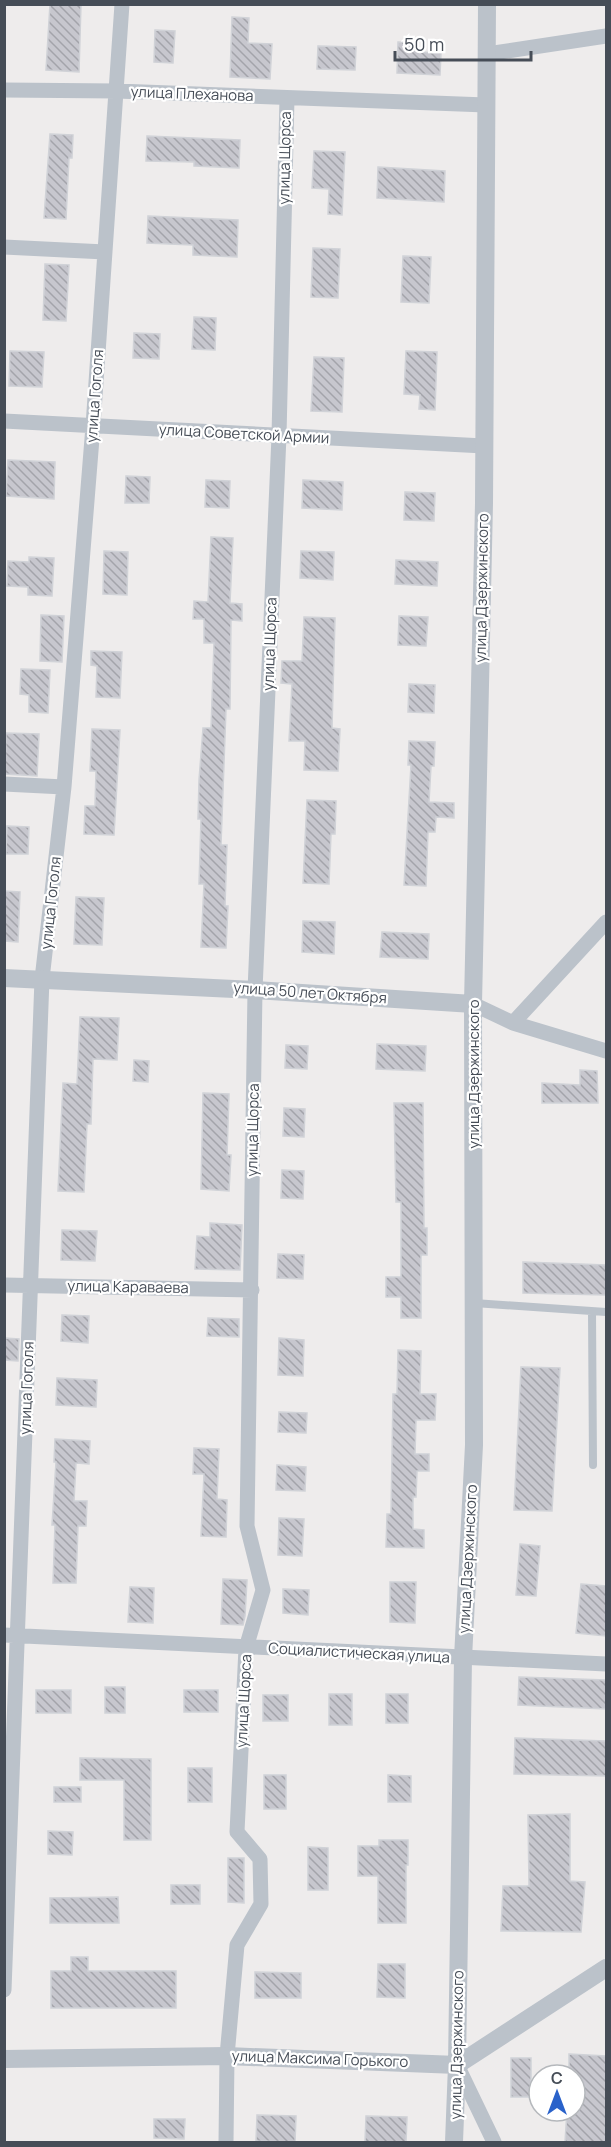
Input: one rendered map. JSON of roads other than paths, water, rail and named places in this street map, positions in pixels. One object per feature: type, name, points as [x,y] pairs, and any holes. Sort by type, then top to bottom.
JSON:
[{"type":"street","name":"улица Гоголя","points":[[4,1990],[12,1635],[30,1285],[42,980],[64,787],[93,426],[122,4]]},
{"type":"street","name":"улица Дзержинского","points":[[454,2142],[463,1658],[474,1445],[473,1004],[484,446],[487,4]]},
{"type":"street","points":[[487,54],[606,36]]},
{"type":"street","name":"улица Плеханова","points":[[4,90],[117,91],[486,105]]},
{"type":"street","name":"улица Щорса","points":[[226,2142],[227,2056],[237,1945],[261,1904],[260,1859],[237,1832],[246,1648],[263,1590],[247,1526],[255,990],[279,435],[287,98]]},
{"type":"street","points":[[4,247],[105,252]]},
{"type":"street","name":"улица Советской Армии","points":[[4,421],[484,446]]},
{"type":"street","points":[[4,784],[64,787]]},
{"type":"street","points":[[513,1023],[606,922]]},
{"type":"street","name":"улица 50 лет Октября","points":[[4,978],[255,990],[473,1004],[513,1023],[606,1051]]},
{"type":"street","name":"улица Караваева","points":[[4,1285],[252,1290]]},
{"type":"street","name":"Социалистическая улица","points":[[12,1635],[606,1664]]},
{"type":"street","points":[[494,2142],[457,2065],[606,1968]]},
{"type":"street","name":"улица Максима Горького","points":[[4,2059],[227,2056],[457,2065]]},
{"type":"lane","points":[[474,1303],[606,1312]]},
{"type":"lane","points":[[592,1312],[593,1465]]}]
